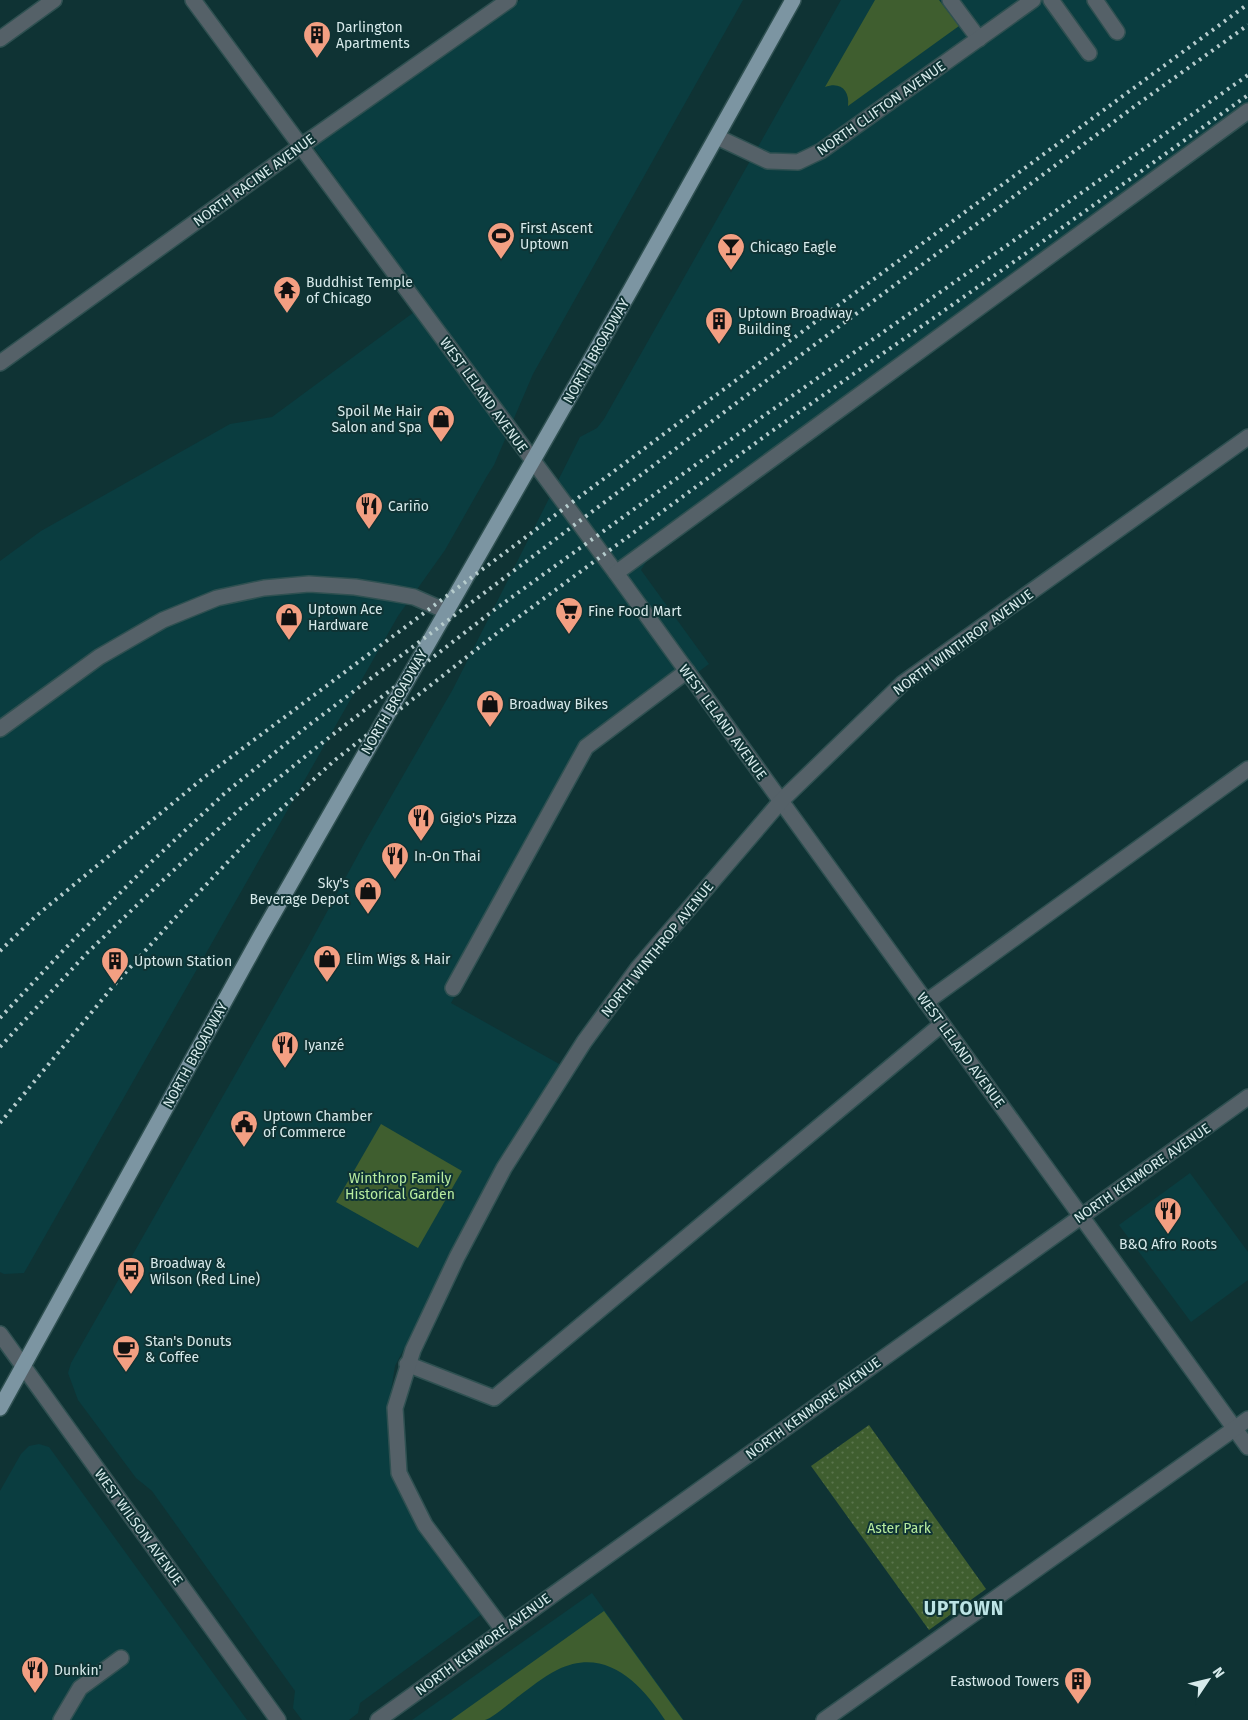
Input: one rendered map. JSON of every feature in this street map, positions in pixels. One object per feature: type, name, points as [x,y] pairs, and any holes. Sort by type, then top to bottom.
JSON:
[{"type":"main road","name":"NORTH BROADWAY","points":[[0,1408],[256,945],[533,462],[793,0]]},
{"type":"street","points":[[0,39],[54,0]]},
{"type":"street","name":"WEST LELAND AVENUE","points":[[193,0],[616,573],[1248,1447]]},
{"type":"street","name":"NORTH RACINE AVENUE","points":[[0,363],[301,146],[510,0]]},
{"type":"street","points":[[950,0],[979,39]]},
{"type":"street","name":"NORTH CLIFTON AVENUE","points":[[716,137],[768,161],[798,162],[821,151],[1033,0]]},
{"type":"street","points":[[1051,0],[1089,53]]},
{"type":"street","points":[[1095,0],[1118,32]]},
{"type":"street","points":[[616,573],[1248,111]]},
{"type":"street","name":"NORTH WINTHROP AVENUE","points":[[503,1630],[425,1525],[399,1473],[395,1408],[413,1350],[457,1257],[504,1168],[584,1042],[638,968],[781,801],[903,683],[1248,437]]},
{"type":"street","points":[[0,729],[98,657],[163,620],[218,598],[264,588],[318,584],[355,586],[414,597],[446,611]]},
{"type":"street","points":[[453,988],[586,747],[686,671]]},
{"type":"street","points":[[926,1002],[1248,770]]},
{"type":"street","points":[[408,1364],[494,1398],[942,1024]]},
{"type":"street","name":"NORTH KENMORE AVENUE","points":[[378,1720],[1248,1097]]},
{"type":"street","name":"WEST WILSON AVENUE","points":[[0,1334],[278,1720]]},
{"type":"street","points":[[824,1720],[1248,1419]]},
{"type":"street","points":[[61,1720],[80,1688],[121,1658]]},
{"type":"shaded area","points":[[520,0],[743,0],[533,374],[494,465],[445,550],[398,616],[24,1273],[4,1274],[0,1272],[0,561],[41,531],[230,424],[272,417],[425,304],[313,146]]},
{"type":"shaded area","points":[[841,0],[1248,0],[1248,111],[652,552],[641,570],[709,664],[589,753],[451,1003],[561,1065],[508,1149],[395,1366],[388,1409],[391,1460],[399,1488],[482,1614],[360,1703],[358,1713],[349,1720],[302,1720],[293,1708],[295,1691],[152,1491],[136,1478],[78,1400],[68,1373],[71,1363],[453,689],[580,437],[597,428],[604,419]]},
{"type":"shaded area","points":[[1190,1173],[1248,1252],[1248,1280],[1191,1322],[1119,1225]]},
{"type":"shaded area","points":[[39,1444],[49,1447],[247,1720],[0,1720],[0,1491],[21,1454],[29,1446]]},
{"type":"shaded area","points":[[592,1593],[684,1720],[412,1720]]},
{"type":"green space","points":[[875,0],[939,0],[959,26],[848,106],[846,91],[843,88],[835,85],[825,87]]},
{"type":"green space","name":"Winthrop Family Historical Garden","points":[[381,1124],[462,1171],[418,1248],[336,1202]]},
{"type":"green space","name":"Aster Park","points":[[869,1425],[986,1589],[929,1630],[811,1466]]},
{"type":"green space","points":[[604,1611],[683,1720],[665,1720],[632,1681],[606,1665],[591,1662],[574,1664],[557,1670],[537,1682],[488,1719],[451,1720]]},
{"type":"railway","points":[[0,951],[36,916],[207,775],[712,398],[1248,4]]},
{"type":"railway","points":[[0,1018],[74,939],[147,866],[225,793],[309,725],[723,413],[1135,106],[1248,25]]},
{"type":"railway","points":[[0,1047],[86,954],[161,882],[240,809],[322,743],[494,610],[762,417],[1248,75]]},
{"type":"railway","points":[[0,1123],[115,984],[184,908],[259,829],[335,760],[505,627],[772,431],[1248,95]]},
{"type":"place","name":"Darlington Apartments","points":[[317,59]]},
{"type":"place","name":"First Ascent Uptown","points":[[501,260]]},
{"type":"place","name":"Chicago Eagle","points":[[731,271]]},
{"type":"place","name":"Buddhist Temple of Chicago","points":[[287,314]]},
{"type":"place","name":"Uptown Broadway Building","points":[[719,345]]},
{"type":"place","name":"Spoil Me Hair Salon and Spa","points":[[441,443]]},
{"type":"place","name":"Cariño","points":[[369,530]]},
{"type":"place","name":"Fine Food Mart","points":[[569,635]]},
{"type":"place","name":"Uptown Ace Hardware","points":[[289,641]]},
{"type":"place","name":"Broadway Bikes","points":[[490,728]]},
{"type":"place","name":"Gigio's Pizza","points":[[421,842]]},
{"type":"place","name":"In-On Thai","points":[[395,880]]},
{"type":"place","name":"Sky's Beverage Depot","points":[[368,915]]},
{"type":"place","name":"Elim Wigs & Hair","points":[[327,983]]},
{"type":"place","name":"Uptown Station","points":[[115,985]]},
{"type":"place","name":"Iyanzé","points":[[285,1069]]},
{"type":"place","name":"Uptown Chamber of Commerce","points":[[244,1148]]},
{"type":"place","name":"B&Q Afro Roots","points":[[1168,1235]]},
{"type":"place","name":"Broadway & Wilson (Red Line)","points":[[131,1295]]},
{"type":"place","name":"Stan's Donuts & Coffee","points":[[126,1373]]},
{"type":"place","name":"Dunkin'","points":[[35,1694]]},
{"type":"place","name":"Eastwood Towers","points":[[1078,1705]]},
{"type":"district","name":"UPTOWN","points":[[964,1608]]}]
